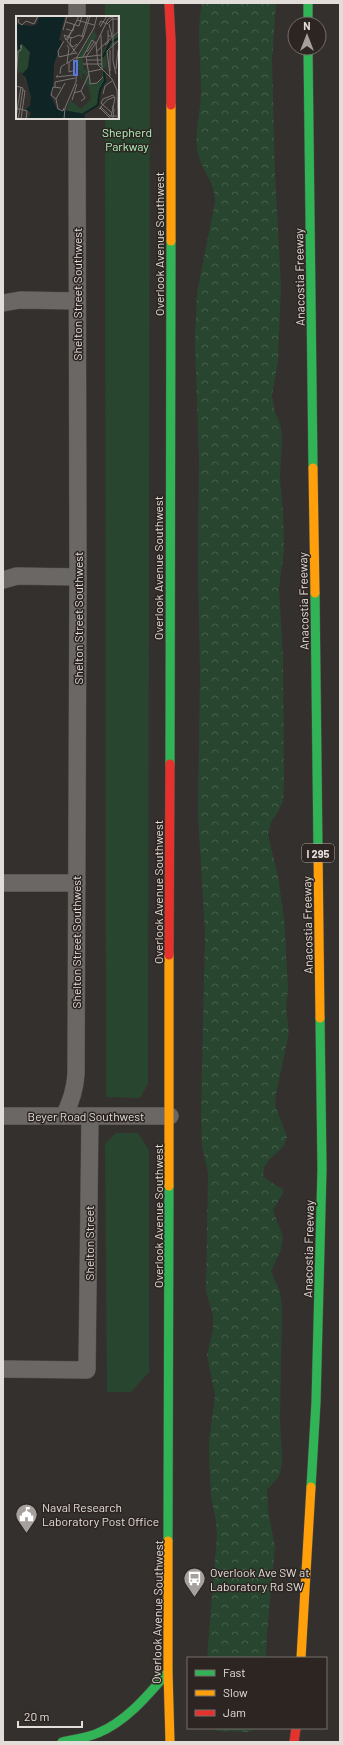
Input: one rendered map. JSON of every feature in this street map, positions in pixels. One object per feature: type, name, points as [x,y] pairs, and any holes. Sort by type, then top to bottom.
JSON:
[{"type":"main road","name":"Overlook Avenue Southwest","points":[[169,3],[171,41],[168,1672],[170,1742]]},
{"type":"main road","name":"Overlook Avenue Southwest","points":[[171,41],[175,3]]},
{"type":"main road","points":[[308,3],[308,16]]},
{"type":"main road","name":"Anacostia Freeway","points":[[301,1657],[316,1402],[322,1169],[308,56]]},
{"type":"main road","points":[[62,1742],[98,1733],[117,1722],[139,1704],[168,1672]]},
{"type":"main road","points":[[294,1742],[296,1729]]},
{"type":"street","points":[[77,3],[77,16]]},
{"type":"street","name":"Shelton Street Southwest","points":[[64,1116],[76,1087],[78,577],[77,119]]},
{"type":"street","points":[[3,303],[20,300],[77,301]]},
{"type":"street","points":[[3,580],[21,576],[78,577]]},
{"type":"street","points":[[3,883],[77,883]]},
{"type":"street","name":"Beyer Road Southwest","points":[[3,1116],[170,1116]]},
{"type":"street","name":"Shelton Street","points":[[3,1370],[88,1370],[90,1116]]},
{"type":"green space","name":"Shepherd Parkway","points":[[105,3],[150,3],[148,1084],[140,1098],[106,1097],[105,119],[119,119],[119,16],[105,16]]},
{"type":"green space","points":[[202,3],[276,3],[272,61],[275,174],[281,285],[278,361],[272,396],[275,412],[281,427],[282,441],[280,477],[284,551],[279,588],[283,659],[284,784],[283,801],[271,822],[268,835],[278,877],[284,918],[288,988],[286,1009],[289,1032],[275,1105],[287,1137],[284,1146],[264,1167],[263,1176],[270,1182],[283,1189],[282,1195],[273,1210],[283,1237],[281,1249],[271,1271],[280,1292],[282,1307],[280,1417],[282,1460],[278,1478],[267,1490],[268,1511],[275,1546],[266,1657],[207,1657],[217,1535],[211,1496],[209,1455],[209,1441],[215,1396],[207,1355],[213,1329],[213,1316],[206,1291],[208,1173],[202,1146],[201,1117],[205,932],[198,815],[200,674],[198,567],[199,458],[195,342],[197,293],[215,202],[210,180],[200,161],[197,147],[201,92],[199,37]]},
{"type":"green space","points":[[116,1133],[138,1133],[149,1150],[149,1372],[131,1392],[107,1392],[105,1144]]},
{"type":"green space","points":[[216,1729],[256,1729],[248,1732],[217,1731]]},
{"type":"traffic: fast","points":[[308,3],[308,16]]},
{"type":"traffic: fast","points":[[308,56],[313,468]]},
{"type":"traffic: fast","points":[[170,764],[171,241]]},
{"type":"traffic: fast","points":[[315,593],[318,850]]},
{"type":"traffic: fast","points":[[311,1487],[316,1402],[322,1169],[320,1018]]},
{"type":"traffic: fast","points":[[168,1541],[169,1186]]},
{"type":"traffic: fast","points":[[62,1742],[94,1735],[109,1728],[136,1707],[168,1672]]},
{"type":"traffic: slow","points":[[171,105],[171,241]]},
{"type":"traffic: slow","points":[[313,468],[315,593]]},
{"type":"traffic: slow","points":[[318,850],[320,1018]]},
{"type":"traffic: slow","points":[[169,955],[169,1186]]},
{"type":"traffic: slow","points":[[301,1657],[311,1487]]},
{"type":"traffic: slow","points":[[168,1541],[168,1672],[170,1742]]},
{"type":"traffic: jam","points":[[169,3],[171,41],[171,105]]},
{"type":"traffic: jam","points":[[169,955],[170,764]]},
{"type":"traffic: jam","points":[[294,1742],[296,1729]]},
{"type":"place","name":"Naval Research Laboratory Post Office","points":[[27,1534]]},
{"type":"place","name":"Overlook Ave SW at Laboratory Rd SW","points":[[195,1598]]}]
